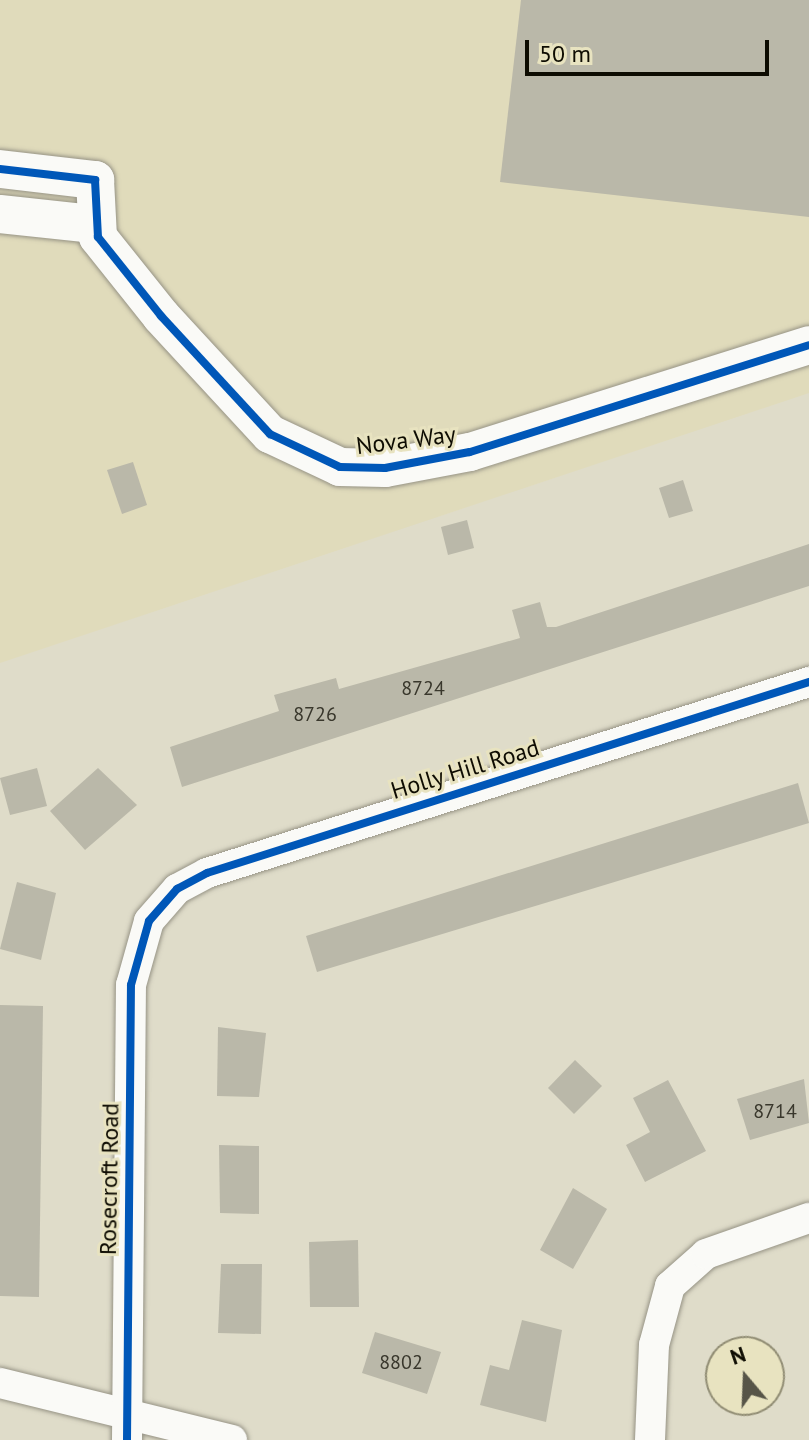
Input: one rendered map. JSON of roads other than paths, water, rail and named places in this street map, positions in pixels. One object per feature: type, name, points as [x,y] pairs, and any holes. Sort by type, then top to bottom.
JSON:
[{"type":"street","points":[[0,169],[95,180],[94,224],[0,214]]},
{"type":"street","name":"Nova Way","points":[[94,224],[103,247],[252,418],[287,447],[340,467],[449,458],[809,345]]},
{"type":"street","name":"Holly Hill Road","points":[[149,921],[177,889],[207,873],[809,682]]},
{"type":"street","name":"Rosecroft Road","points":[[127,1427],[131,985],[149,921]]},
{"type":"street","points":[[650,1440],[654,1345],[670,1286],[706,1254],[808,1219]]},
{"type":"street","points":[[0,1383],[127,1427],[232,1440]]}]
